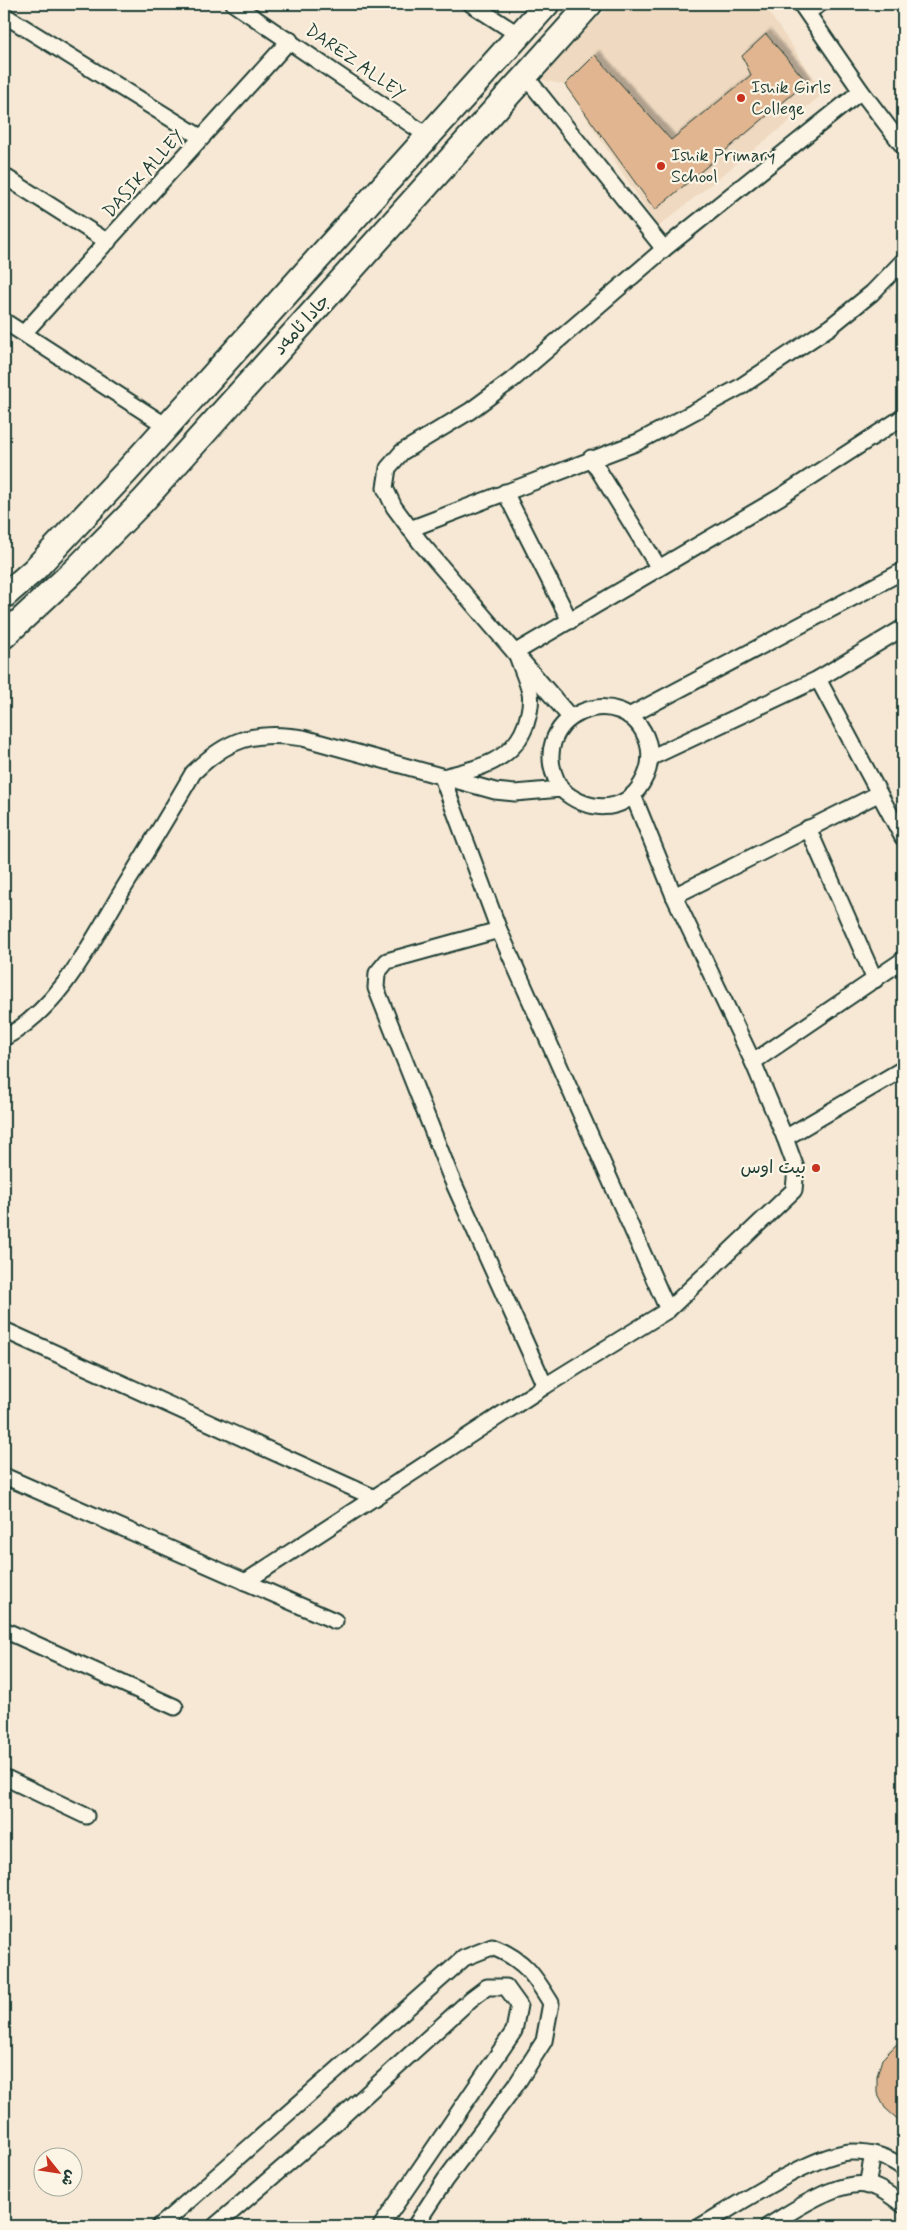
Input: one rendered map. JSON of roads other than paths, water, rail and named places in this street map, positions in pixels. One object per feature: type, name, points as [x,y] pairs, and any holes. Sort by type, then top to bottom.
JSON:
[{"type":"main road","name":"جادا ئامەد","points":[[4,596],[34,570],[168,426],[547,4]]},
{"type":"main road","name":"جادا ئامەد","points":[[4,636],[83,562],[136,508],[590,4]]},
{"type":"main road","points":[[350,222],[374,246]]},
{"type":"main road","points":[[311,266],[336,287]]},
{"type":"street","name":"DAREZ ALLEY","points":[[234,4],[290,40],[428,136]]},
{"type":"street","points":[[471,4],[519,35]]},
{"type":"street","points":[[809,7],[861,91],[903,146]]},
{"type":"street","points":[[4,16],[202,138]]},
{"type":"street","name":"DASIK ALLEY","points":[[24,333],[290,40]]},
{"type":"street","points":[[526,77],[664,249]]},
{"type":"street","points":[[570,717],[410,529],[388,499],[385,478],[394,459],[492,396],[664,249],[861,91]]},
{"type":"street","points":[[4,176],[108,242]]},
{"type":"street","points":[[410,529],[591,458],[638,442],[740,387],[830,327],[872,293],[903,261]]},
{"type":"street","points":[[4,321],[168,426]]},
{"type":"street","points":[[516,652],[780,496],[903,417]]},
{"type":"street","points":[[591,458],[658,568]]},
{"type":"street","points":[[505,492],[570,621]]},
{"type":"street","points":[[629,716],[903,571]]},
{"type":"street","points":[[650,758],[818,679],[903,628]]},
{"type":"street","points":[[442,777],[482,768],[498,760],[512,747],[523,732],[529,714],[530,695],[516,652]]},
{"type":"street","points":[[818,679],[903,838]]},
{"type":"street","points":[[599,707],[615,709],[629,716],[646,737],[650,758],[648,772],[633,795],[609,807],[596,807],[582,804],[561,789],[554,777],[550,751],[557,732],[570,717],[584,710],[599,707]]},
{"type":"street","points":[[4,1038],[34,1016],[58,991],[98,932],[193,774],[210,756],[231,743],[254,736],[279,734],[303,738],[495,791],[514,793],[561,789]]},
{"type":"street","points":[[442,777],[499,930],[668,1310]]},
{"type":"street","points":[[674,896],[878,794]]},
{"type":"street","points":[[245,1582],[545,1386],[668,1310],[794,1190],[796,1168],[785,1138],[753,1062],[674,896],[633,795]]},
{"type":"street","points":[[808,828],[874,980]]},
{"type":"street","points":[[499,930],[387,961],[377,973],[376,988],[450,1175],[545,1386]]},
{"type":"street","points":[[753,1062],[903,960]]},
{"type":"street","points":[[785,1138],[903,1069]]},
{"type":"street","points":[[4,1330],[375,1498]]},
{"type":"street","points":[[4,1476],[335,1621]]},
{"type":"street","points":[[4,1630],[175,1707]]},
{"type":"street","points":[[4,1777],[86,1816]]},
{"type":"street","points":[[160,2226],[464,1958],[492,1947],[512,1955],[535,1975],[551,2003],[544,2041],[516,2085],[445,2180],[415,2226]]},
{"type":"street","points":[[215,2226],[336,2122],[471,1999],[488,1987],[506,1987],[519,2005],[514,2031],[381,2226]]},
{"type":"street","points":[[701,2226],[775,2183],[825,2158],[851,2152],[873,2154],[894,2161],[903,2168]]},
{"type":"street","points":[[867,2186],[873,2154]]},
{"type":"street","points":[[768,2226],[831,2190],[858,2185],[876,2187],[903,2205]]},
{"type":"place","name":"Ishik Girls College","points":[[741,98]]},
{"type":"place","name":"Ishik Primary School","points":[[661,166]]},
{"type":"place","name":"بيت اوس","points":[[816,1168]]}]
